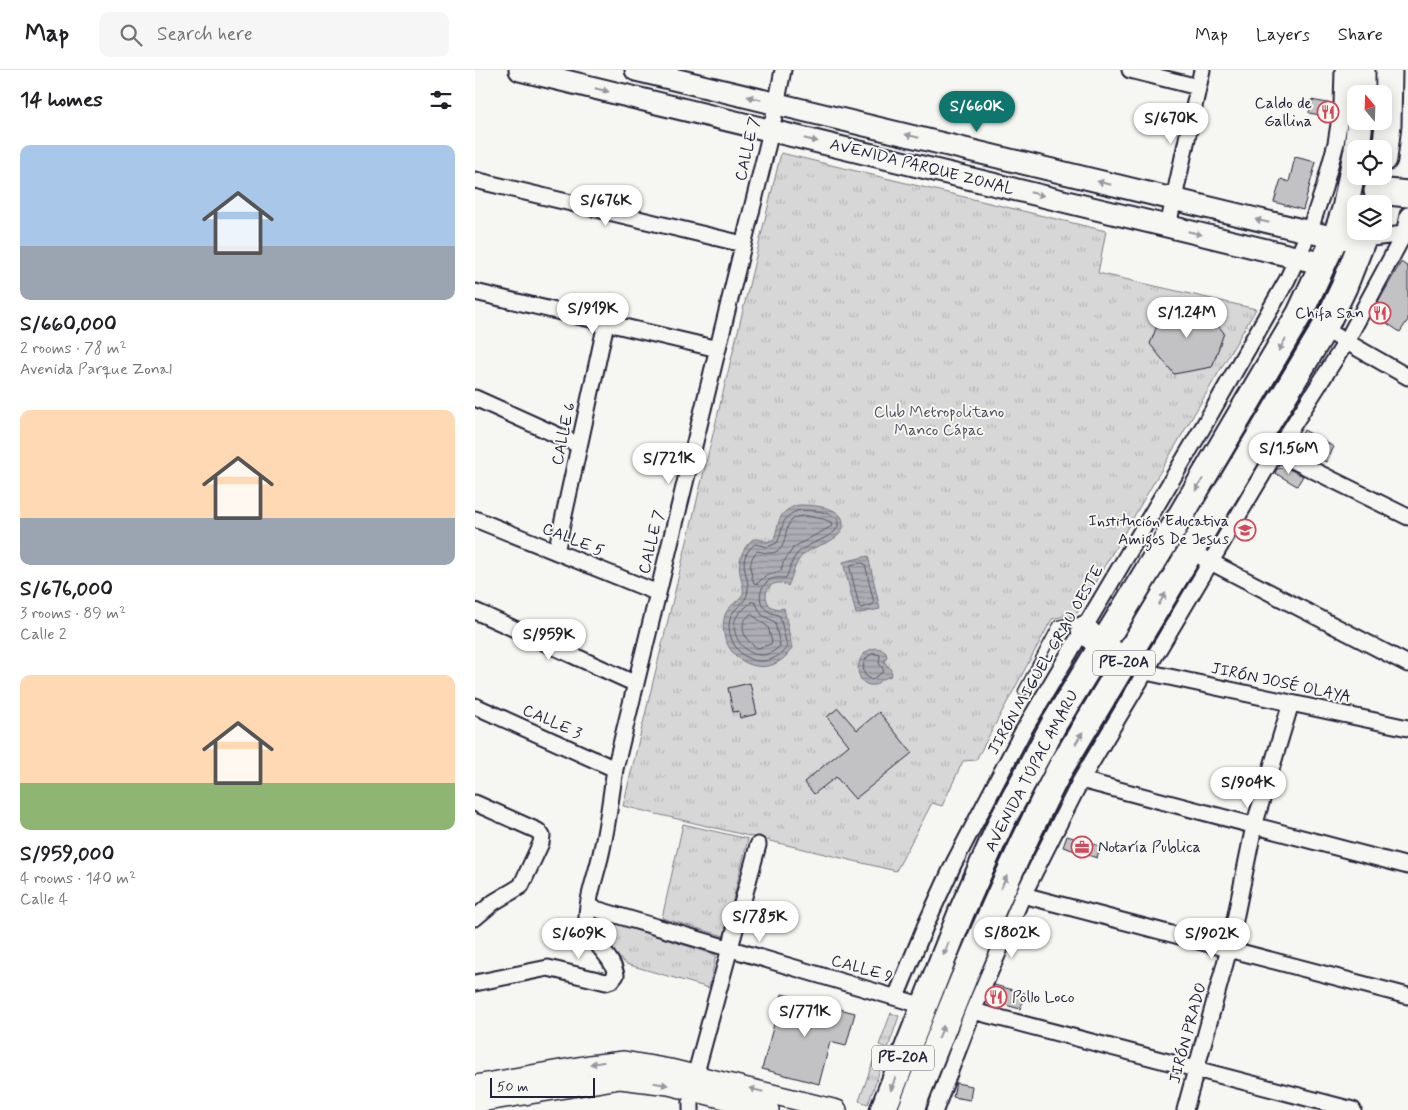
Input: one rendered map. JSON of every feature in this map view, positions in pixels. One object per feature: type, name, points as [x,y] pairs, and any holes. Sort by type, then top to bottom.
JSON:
[{"type":"highway","points":[[1362,70],[1362,85]]},
{"type":"highway","points":[[1386,140],[1389,70]]},
{"type":"highway","name":"AVENIDA TÚPAC AMARU","points":[[883,1110],[961,913],[1001,823],[1054,724],[1167,539],[1300,314],[1335,238],[1345,209],[1350,185]]},
{"type":"highway","points":[[1377,190],[1408,194]]},
{"type":"highway","name":"AVENIDA TÚPAC AMARU","points":[[911,1110],[952,1005],[1029,828],[1060,769],[1136,666],[1266,447],[1324,329],[1363,240]]},
{"type":"highway","points":[[1084,629],[1101,646],[1136,666]]},
{"type":"main road","name":"AVENIDA PARQUE ZONAL","points":[[520,70],[1324,264]]},
{"type":"main road","name":"AVENIDA PARQUE ZONAL","points":[[637,70],[666,73],[776,104],[1309,232],[1335,238],[1347,237]]},
{"type":"street","name":"CALLE 7","points":[[475,983],[548,968],[606,982],[612,980],[616,975],[614,964],[589,931],[587,921],[589,907],[603,847],[615,769],[771,131],[783,70]]},
{"type":"street","points":[[1130,70],[1198,87]]},
{"type":"street","points":[[1169,226],[1202,70]]},
{"type":"street","name":"JIRÓN MIGUEL GRAU OESTE","points":[[896,997],[954,863],[1022,733],[1213,411],[1283,288],[1309,232],[1324,188],[1342,105],[1343,70]]},
{"type":"street","points":[[475,180],[743,244]]},
{"type":"street","name":"AVENIDA TÚPAC AMARU","points":[[1266,447],[1346,342],[1406,235],[1408,215]]},
{"type":"street","points":[[1392,235],[1406,235]]},
{"type":"street","points":[[475,292],[718,349]]},
{"type":"street","name":"CALLE 6","points":[[556,552],[606,322]]},
{"type":"street","points":[[1324,329],[1408,377]]},
{"type":"street","points":[[475,398],[579,445]]},
{"type":"street","points":[[1266,447],[1408,517]]},
{"type":"street","name":"CALLE 5","points":[[475,519],[658,593]]},
{"type":"street","points":[[1200,557],[1408,664]]},
{"type":"street","points":[[475,611],[636,684]]},
{"type":"street","name":"AVENIDA TÚPAC AMARU","points":[[935,1110],[973,1010],[1023,895],[1136,666]]},
{"type":"street","name":"JIRÓN JOSÉ OLAYA","points":[[1136,666],[1291,703],[1408,728]]},
{"type":"street","name":"JIRÓN PRADO","points":[[1185,1110],[1229,949],[1254,826],[1291,703]]},
{"type":"street","name":"CALLE 3","points":[[475,706],[615,769]]},
{"type":"street","points":[[1081,780],[1408,866]]},
{"type":"street","points":[[475,803],[538,831],[542,836],[541,843],[521,886],[494,902],[475,918]]},
{"type":"street","points":[[691,1110],[694,1083],[758,845]]},
{"type":"street","points":[[1023,895],[1408,996]]},
{"type":"street","name":"CALLE 9","points":[[589,907],[924,1006]]},
{"type":"street","points":[[973,1010],[1353,1110]]},
{"type":"street","points":[[475,1085],[607,1062],[624,1061],[642,1063],[769,1110]]},
{"type":"street","points":[[475,1103],[501,1104],[620,1079],[669,1086],[694,1083],[837,1110]]},
{"type":"lane","points":[[1023,691],[1059,625],[1072,622],[1084,629]]},
{"type":"green space","name":"Club Metropolitano Manco Cápac","points":[[781,153],[1106,231],[1098,273],[1256,309],[1077,613],[1052,619],[976,760],[963,761],[942,806],[932,803],[896,871],[623,806]]},
{"type":"green space","points":[[683,824],[748,839],[724,936],[662,918]]},
{"type":"green space","points":[[601,919],[716,955],[709,988],[626,964],[613,952]]},
{"type":"green space","points":[[891,1013],[899,1016],[888,1048],[879,1045]]},
{"type":"green space","points":[[875,1056],[884,1059],[868,1104],[859,1101]]},
{"type":"water","points":[[798,505],[818,506],[833,510],[842,518],[843,528],[832,540],[807,552],[800,558],[788,586],[777,583],[769,587],[766,596],[767,602],[771,607],[784,608],[792,648],[782,660],[770,666],[757,666],[745,662],[727,644],[723,630],[725,615],[728,609],[743,594],[739,567],[745,547],[753,539],[767,542],[774,539],[780,518],[786,511]]},
{"type":"water","points":[[868,556],[880,609],[856,614],[843,562]]},
{"type":"water","points":[[876,648],[886,653],[887,657],[884,662],[890,668],[892,674],[875,685],[867,684],[859,676],[859,662],[868,651]]},
{"type":"building","points":[[1311,100],[1333,104],[1331,117],[1309,113]]},
{"type":"building","points":[[1295,157],[1316,162],[1303,210],[1274,202],[1281,179],[1289,182]]},
{"type":"building","points":[[1401,262],[1408,267],[1408,320],[1400,332],[1372,313]]},
{"type":"building","points":[[1201,304],[1224,333],[1212,367],[1174,374],[1150,344],[1163,310]]},
{"type":"building","points":[[1304,430],[1334,447],[1326,462],[1296,445]]},
{"type":"building","points":[[1285,467],[1303,476],[1297,486],[1275,473],[1277,469]]},
{"type":"building","points":[[750,683],[757,714],[740,718],[739,711],[733,712],[728,688]]},
{"type":"building","points":[[838,708],[857,730],[879,712],[912,753],[855,799],[836,777],[814,794],[804,782],[849,745],[827,717]]},
{"type":"building","name":"Notaría Publica","points":[[1067,836],[1100,846],[1097,858],[1063,847]]},
{"type":"building","points":[[994,985],[1025,993],[1020,1009],[995,1002],[990,996]]},
{"type":"building","points":[[782,994],[855,1013],[846,1046],[830,1042],[819,1084],[762,1069]]},
{"type":"building","points":[[956,1083],[972,1086],[970,1100],[953,1097]]},
{"type":"place","name":"Caldo de Gallina","points":[[1328,112]]},
{"type":"place","name":"Chifa San","points":[[1380,313]]},
{"type":"place","name":"Institución Educativa Amigos De Jesus","points":[[1245,530]]},
{"type":"place","name":"Notaría Publica","points":[[1082,847]]},
{"type":"place","name":"Pollo Loco","points":[[996,997]]}]
